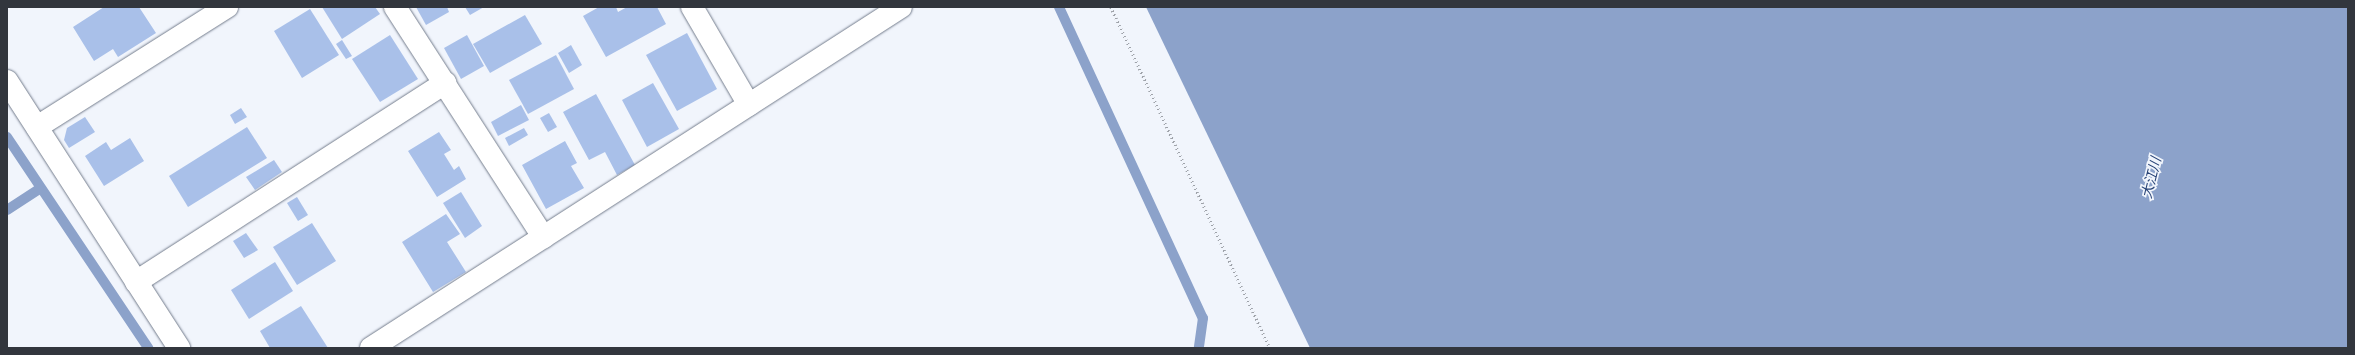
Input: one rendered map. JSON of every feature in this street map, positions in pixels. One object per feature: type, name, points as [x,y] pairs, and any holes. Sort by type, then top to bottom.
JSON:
[{"type":"street","points":[[37,127],[227,7]]},
{"type":"street","points":[[395,7],[543,237]]},
{"type":"street","points":[[692,7],[749,105]]},
{"type":"street","points":[[372,348],[901,7]]},
{"type":"street","points":[[7,81],[179,348]]},
{"type":"street","points":[[136,282],[444,83]]},
{"type":"path","points":[[1111,7],[1270,348]]},
{"type":"water","name":"大江川","points":[[1146,7],[2348,7],[2348,348],[1310,348]]},
{"type":"building","points":[[104,7],[139,7],[156,33],[118,57],[113,49],[94,61],[73,27]]},
{"type":"building","points":[[322,7],[375,7],[380,14],[342,39]]},
{"type":"building","points":[[416,7],[447,7],[449,12],[426,25]]},
{"type":"building","points":[[465,7],[484,7],[470,15]]},
{"type":"building","points":[[599,7],[616,7],[618,12],[627,7],[657,7],[666,24],[606,57],[583,16]]},
{"type":"building","points":[[310,9],[339,55],[302,78],[274,31]]},
{"type":"building","points":[[525,15],[542,44],[490,73],[473,44]]},
{"type":"building","points":[[687,33],[717,89],[677,111],[646,55]]},
{"type":"building","points":[[390,35],[418,79],[380,102],[352,59]]},
{"type":"building","points":[[467,35],[484,66],[461,79],[444,48]]},
{"type":"building","points":[[342,40],[352,56],[346,59],[336,44]]},
{"type":"building","points":[[571,45],[582,65],[569,73],[558,53]]},
{"type":"building","points":[[556,55],[574,89],[528,114],[509,80]]},
{"type":"building","points":[[653,83],[679,129],[647,147],[622,100]]},
{"type":"building","points":[[596,94],[635,165],[617,175],[605,152],[589,160],[563,112]]},
{"type":"building","points":[[521,105],[529,120],[498,136],[491,122]]},
{"type":"building","points":[[241,108],[247,117],[235,124],[230,115]]},
{"type":"building","points":[[549,113],[557,127],[548,132],[540,118]]},
{"type":"building","points":[[85,117],[95,132],[69,148],[64,140],[67,128]]},
{"type":"building","points":[[247,127],[267,158],[188,207],[169,176]]},
{"type":"building","points":[[524,128],[528,135],[509,146],[505,138]]},
{"type":"building","points":[[439,132],[451,150],[444,154],[454,170],[459,166],[466,179],[437,197],[408,151]]},
{"type":"building","points":[[130,138],[144,161],[104,186],[85,156],[106,142],[111,150]]},
{"type":"building","points":[[565,141],[577,163],[571,166],[584,188],[546,209],[522,165]]},
{"type":"building","points":[[274,160],[282,172],[255,190],[246,177]]},
{"type":"building","points":[[461,192],[482,226],[465,238],[443,203]]},
{"type":"building","points":[[297,197],[308,215],[298,221],[287,203]]},
{"type":"building","points":[[446,214],[460,234],[447,242],[466,272],[433,292],[402,242]]},
{"type":"building","points":[[312,223],[336,261],[297,285],[273,247]]},
{"type":"building","points":[[246,233],[258,250],[244,258],[233,241]]},
{"type":"building","points":[[275,262],[293,291],[249,319],[231,290]]},
{"type":"building","points":[[301,306],[328,348],[270,348],[260,331]]},
{"type":"waterway","points":[[1059,7],[1203,318],[1199,348]]},
{"type":"waterway","points":[[7,137],[148,348]]},
{"type":"waterway","points":[[7,210],[39,189]]}]
